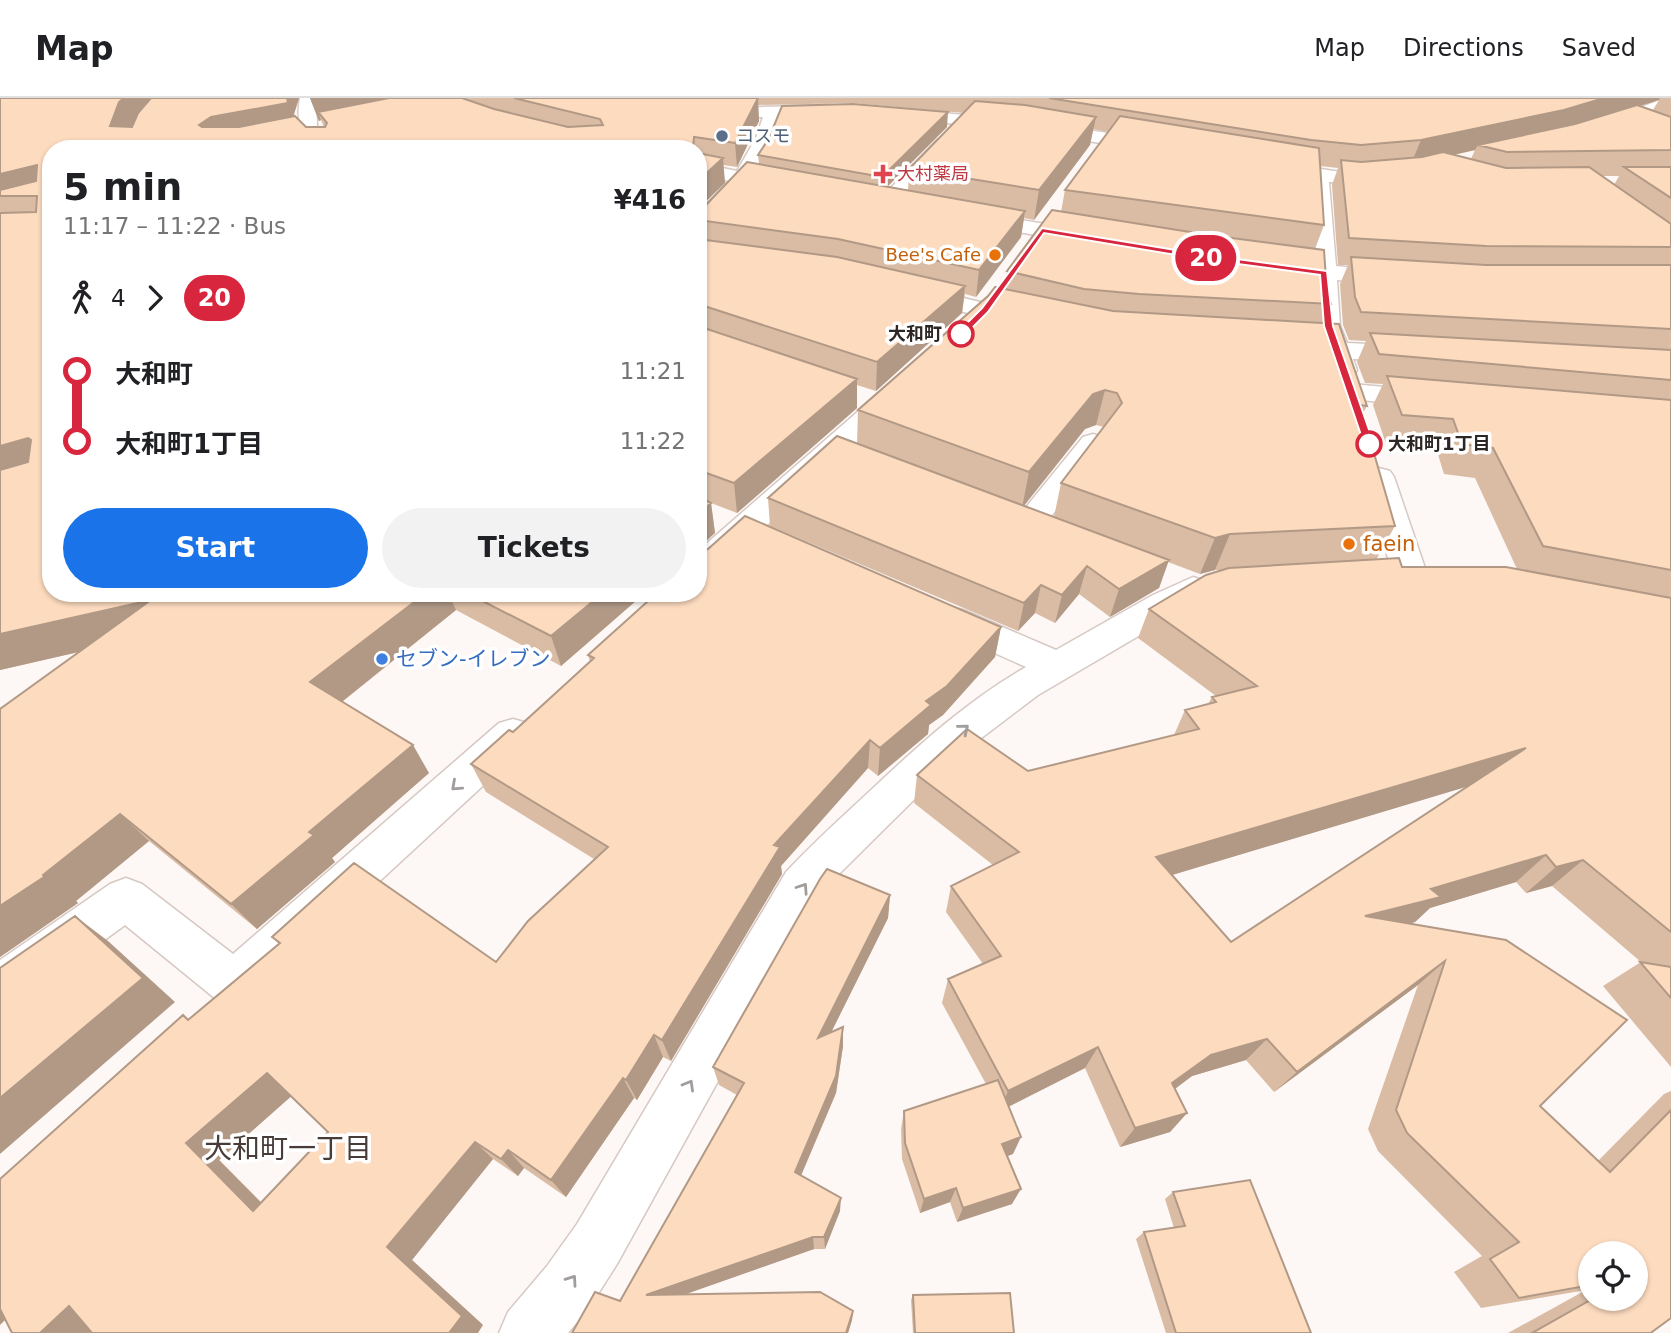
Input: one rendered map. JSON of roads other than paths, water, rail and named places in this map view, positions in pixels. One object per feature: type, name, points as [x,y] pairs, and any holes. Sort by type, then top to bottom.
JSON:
[{"type":"street","points":[[302,133],[308,98]]},
{"type":"street","points":[[620,98],[685,113],[853,111]]},
{"type":"street","points":[[1580,135],[1671,103]]},
{"type":"street","points":[[707,216],[744,178],[757,157],[773,112]]},
{"type":"street","points":[[878,113],[967,120],[1108,138],[1167,149]]},
{"type":"street","points":[[887,203],[967,120]]},
{"type":"street","points":[[1623,120],[1647,130]]},
{"type":"street","points":[[302,133],[335,126]]},
{"type":"street","points":[[302,133],[312,140]]},
{"type":"street","points":[[1096,156],[1108,138]]},
{"type":"street","points":[[1247,163],[1319,176],[1365,178],[1404,174]]},
{"type":"street","points":[[707,171],[809,190]]},
{"type":"street","points":[[1319,176],[1324,273],[1333,342],[1356,405],[1449,401]]},
{"type":"street","points":[[861,199],[914,208]]},
{"type":"street","points":[[954,215],[1106,241]]},
{"type":"street","points":[[1251,264],[1419,281]]},
{"type":"street","points":[[892,288],[992,300],[1052,326]]},
{"type":"street","points":[[963,332],[992,300]]},
{"type":"street","points":[[1272,342],[1333,342],[1437,348]]},
{"type":"street","points":[[707,561],[743,529],[846,455],[870,401],[913,378]]},
{"type":"street","points":[[1029,524],[1097,437]]},
{"type":"street","points":[[1373,458],[1406,573]]},
{"type":"street","points":[[709,514],[781,546]]},
{"type":"street","points":[[529,1333],[568,1287],[597,1244],[802,887],[824,861],[936,753],[996,704],[1181,594],[1197,581]]},
{"type":"street","points":[[919,606],[1058,666]]},
{"type":"street","points":[[0,988],[126,898],[218,997],[541,709]]},
{"type":"place","name":"コスモ","points":[[722,136]]},
{"type":"place","name":"大村薬局","points":[[883,174]]},
{"type":"place","name":"Bee's Cafe","points":[[995,255]]},
{"type":"place","name":"大和町","points":[[961,334]]},
{"type":"place","name":"大和町1丁目","points":[[1369,444]]},
{"type":"place","name":"faein","points":[[1349,544]]},
{"type":"place","name":"セブン-イレブン","points":[[382,659]]},
{"type":"district","name":"大和町一丁目","points":[[288,1148]]}]
